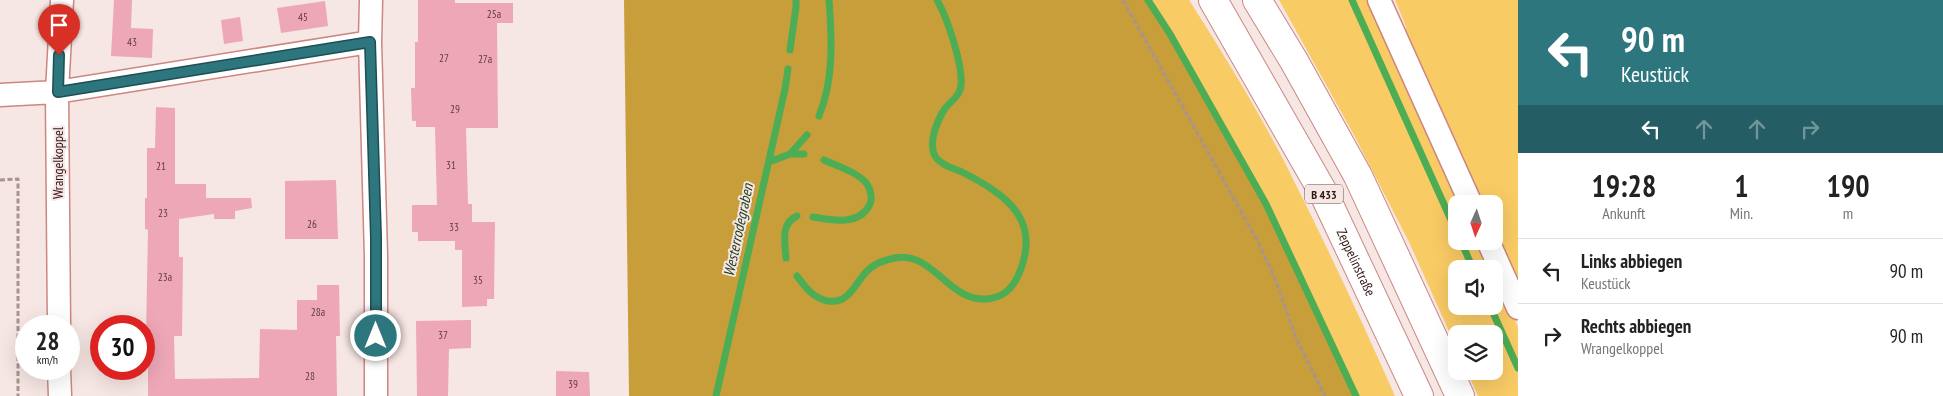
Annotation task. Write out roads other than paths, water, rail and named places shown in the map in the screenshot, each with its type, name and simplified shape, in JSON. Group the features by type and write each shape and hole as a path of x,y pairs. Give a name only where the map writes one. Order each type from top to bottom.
{"highway":[{"name":"Zeppelinstraße","path":"1213,0 1323,192 1419,396"},
{"name":"B 433","path":"1257,0 1294,61 1358,176 1460,396"}],"street":[{"name":"Wrangelkoppel","path":"59,315 58,92 62,0"},
{"path":"371,0 370,42 376,256 376,396"},
{"path":"1380,0 1467,195"},
{"path":"0,95 58,92 370,42"},
{"path":"1492,250 1518,308"},
{"path":"60,380 60,396"}],"waterway":[{"name":"Westerrodegraben","path":"790,50 796,0"},
{"path":"819,116 830,73 831,29 829,0"},
{"path":"797,276 814,295 828,301 835,301 847,296 874,265 902,257 916,260 927,266 960,292 972,298 987,299 1002,295 1018,276 1025,256 1026,239 1023,225 1016,212 1006,200 993,190 942,163 934,154 932,143 936,125 946,108 959,93 961,82 958,58 946,19 937,0"},
{"path":"1148,0 1170,34 1266,204 1356,396"},
{"path":"1352,0 1448,213"},
{"name":"Westerrodegraben","path":"716,396 788,69"},
{"path":"769,162 790,154 807,135"},
{"path":"790,154 804,154"},
{"path":"813,217 836,220 851,219 858,217 864,212 871,201 870,189 863,180 853,173 824,160"},
{"path":"786,258 786,229 792,219 797,216"},
{"path":"1465,250 1469,260"},
{"path":"1494,315 1518,368"}]}
